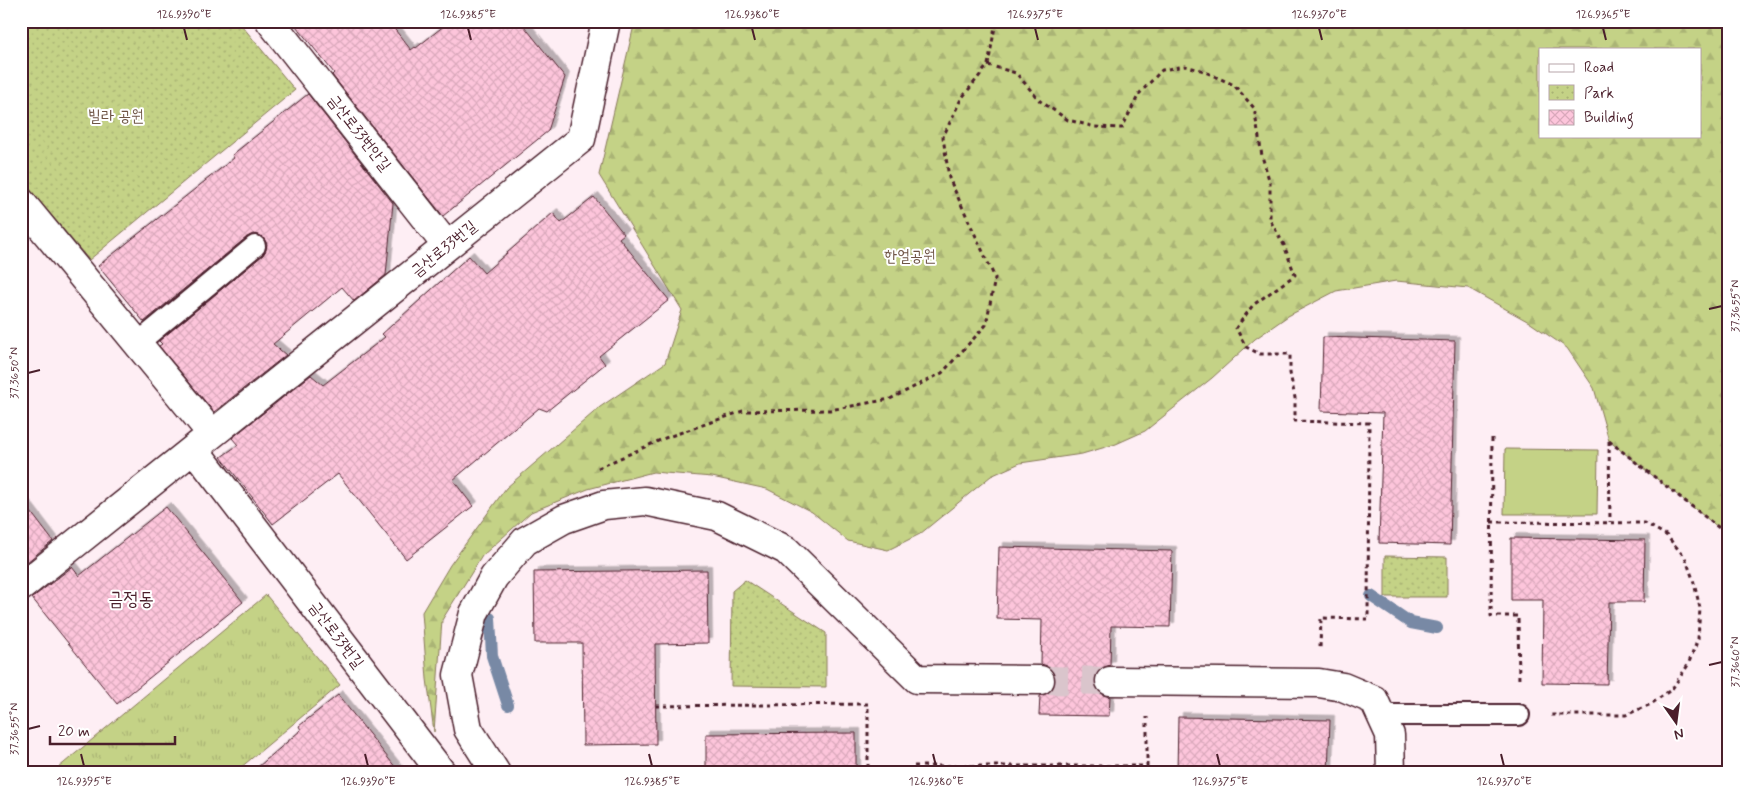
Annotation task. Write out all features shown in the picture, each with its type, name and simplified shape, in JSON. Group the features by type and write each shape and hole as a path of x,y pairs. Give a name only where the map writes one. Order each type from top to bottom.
{"street":[{"name":"금산로33번안길","path":"270,21 447,246"},
{"name":"금산로33번길","path":"21,587 581,139 606,21"},
{"name":"금산로33번길","path":"21,202 138,342 203,442 442,773"},
{"path":"496,773 468,729 458,675 474,613 494,577 524,541 564,519 604,505 645,501 717,516 786,550 917,679 1040,680"},
{"path":"1110,682 1319,684 1343,687 1374,700 1390,735 1391,773"}],"lane":[{"path":"138,342 255,246"},
{"path":"1382,715 1519,715"}],"path":[{"path":"942,373 986,325 995,278 949,178 943,137 961,99 988,65 996,21"},
{"path":"988,65 1016,73 1040,101 1068,120 1095,127 1122,128 1139,94 1162,70 1185,66 1201,70 1234,85 1254,108 1262,156 1270,183 1270,220 1284,244 1295,275 1253,305 1236,328 1246,347 1260,354 1290,354 1290,373 1295,398 1295,420 1369,423 1368,618 1321,618 1319,684"},
{"path":"1491,522 1645,523 1666,535 1685,557 1700,608 1698,639 1688,665 1672,688 1651,704 1626,715 1519,715 1518,616 1491,616 1491,522 1492,438"},
{"path":"1610,522 1609,441 1728,535"},
{"path":"1147,773 1148,681"},
{"path":"656,706 868,704 868,773"},
{"path":"914,766 1147,766"}],"green space":[{"name":"빌라 공원","path":"21,21 238,21 295,90 89,260 21,179"},
{"name":"한얼공원","path":"635,21 1728,21 1728,535 1609,441 1594,388 1567,348 1529,322 1468,288 1396,281 1336,291 1288,316 1255,339 1212,378 1145,431 1116,444 1082,454 1020,463 991,476 920,534 888,550 848,541 812,512 767,489 712,477 653,472 588,489 531,512 482,556 442,620 434,732 427,679 422,612 450,565 506,488 600,407 665,363 682,310 599,175"},
{"path":"1505,449 1598,450 1597,514 1504,514"},
{"path":"1385,556 1447,557 1447,597 1385,597"},
{"path":"745,580 826,633 826,687 731,686 732,591"},
{"path":"266,595 340,685 234,773 52,773"}],"building":[{"path":"292,21 388,21 411,50 450,21 520,21 565,77 548,131 443,216"},
{"path":"308,94 393,203 386,275 354,301 342,287 273,344 286,355 214,412 159,346 162,344 159,341 263,255 267,244 264,239 259,235 253,234 247,237 144,322 98,266 234,158 232,155"},
{"path":"594,197 624,234 619,238 669,300 599,356 605,364 547,411 539,408 453,480 473,506 406,559 338,474 273,524 221,457 238,445 232,438 311,375 323,385 385,337 382,334 469,256 484,273 553,213 561,223"},
{"path":"1323,337 1455,341 1450,545 1379,543 1383,413 1321,411"},
{"path":"21,499 53,541 21,567"},
{"path":"166,507 243,602 117,704 32,598 72,567 79,576"},
{"path":"1511,538 1645,540 1644,602 1609,602 1607,684 1542,683 1543,600 1511,600"},
{"path":"999,547 1172,551 1170,627 1111,626 1110,665 1102,668 1096,674 1094,680 1097,689 1103,695 1110,697 1109,716 1039,715 1040,696 1048,693 1054,687 1056,681 1053,672 1047,666 1041,664 1042,620 997,619"},
{"path":"707,570 708,643 655,644 656,744 583,745 582,643 535,643 534,572"},
{"path":"338,695 400,773 251,773 301,730 299,726"},
{"path":"1178,717 1330,720 1328,773 1177,773"},
{"path":"856,733 856,773 706,773 706,734"}],"waterway":[{"path":"1371,596 1411,623 1437,628"},
{"path":"490,618 492,656 508,705"}],"tunnel":[{"path":"1040,680 1110,681"}],"district":[{"name":"금정동","path":"131,599"}]}
